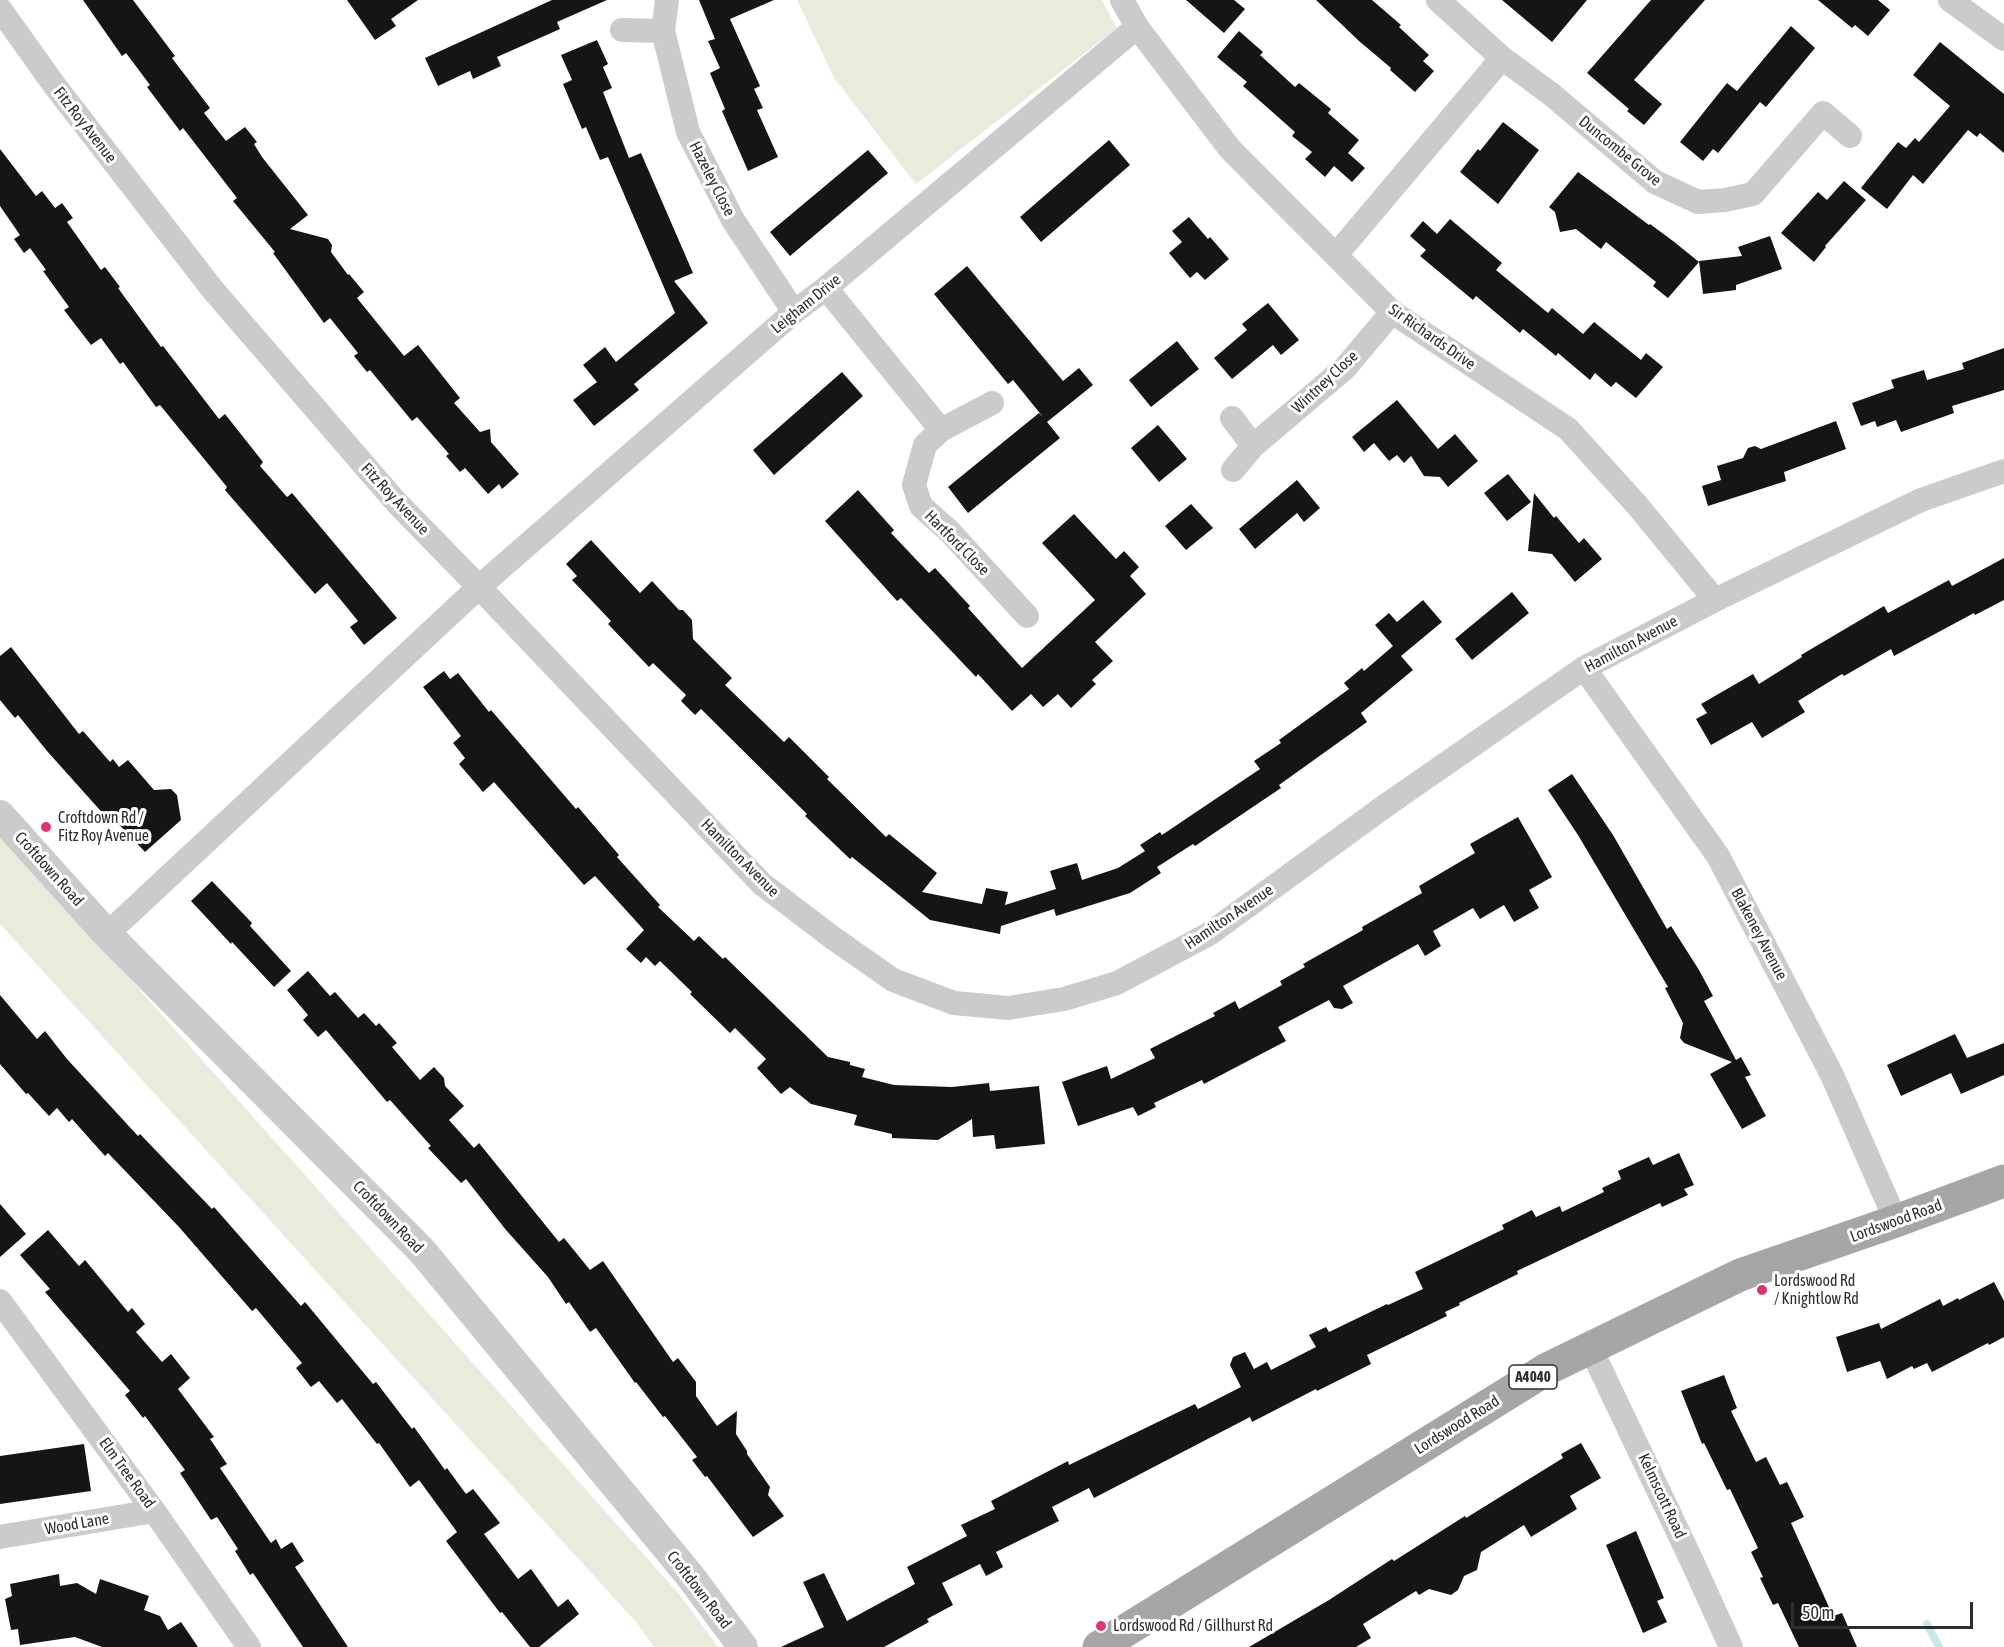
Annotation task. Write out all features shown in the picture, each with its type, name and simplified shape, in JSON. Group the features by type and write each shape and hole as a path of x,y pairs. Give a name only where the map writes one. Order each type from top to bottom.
{"main road":[{"name":"Lordswood Road","path":"1099,1647 1547,1369 1740,1275 2004,1181"}],"street":[{"name":"Hazeley Close","path":"667,0 663,31 688,132 733,220 794,312"},
{"name":"Sir Richards Drive","path":"1122,0 1137,27 1230,149 1392,312 1568,429 1637,505 1715,600"},
{"name":"Duncombe Grove","path":"1438,0 1502,58 1551,94 1655,182 1698,202 1725,200 1754,194 1823,113 1850,136"},
{"path":"1950,0 2004,39"},
{"name":"Fitz Roy Avenue","path":"0,9 55,86 213,290 396,502 479,587"},
{"name":"Leigham Drive","path":"479,587 794,312 826,288 1137,27"},
{"path":"622,30 663,31"},
{"path":"1336,255 1502,58"},
{"path":"826,288 941,430"},
{"name":"Wintney Close","path":"1233,470 1253,447 1345,368 1392,312"},
{"name":"Hartford Close","path":"992,403 941,430 925,445 914,485 921,506 950,532 1027,616"},
{"path":"1232,418 1253,447"},
{"name":"Hamilton Avenue","path":"479,587 762,884 832,938 893,980 954,1003 1008,1008 1064,999 1117,983 1209,934 1385,806 1584,668 1715,600 1921,500 2004,471"},
{"path":"108,934 479,587"},
{"name":"Blakeney Avenue","path":"1584,668 1718,856 1832,1075 1896,1221"},
{"name":"Croftdown Road","path":"0,815 108,934 422,1251 690,1576 743,1647"},
{"name":"Elm Tree Road","path":"1,1302 154,1511 249,1647"},
{"name":"Kelmscott Road","path":"1590,1347 1731,1647"},
{"name":"Wood Lane","path":"0,1538 154,1511"}],"shaded area":[{"path":"797,0 1102,0 1117,28 916,184 834,78"},
{"path":"0,837 121,969 679,1594 718,1647 654,1647 636,1622 0,924"}],"building":[{"path":"83,0 133,0 175,56 172,58 210,108 204,113 226,141 245,127 257,142 254,144 262,157 308,215 290,229 328,239 332,245 331,252 364,292 357,298 404,356 418,345 460,398 454,403 480,432 490,429 491,442 519,474 502,489 499,484 488,494 465,468 460,472 446,456 449,454 417,417 412,421 370,370 367,372 354,356 358,353 330,318 324,323 273,253 275,252 233,201 237,198 183,128 180,131 147,87 150,85 126,53 122,56"},
{"path":"347,0 418,0 391,19 396,26 375,40"},
{"path":"552,0 607,0 557,22 560,29 497,57 501,66 473,79 470,71 438,86 425,58"},
{"path":"699,0 774,0 730,19 760,86 754,89 763,108 757,110 778,157 748,171 722,111 725,109 710,73 720,68 708,41 715,39"},
{"path":"1186,0 1234,0 1245,9 1224,33"},
{"path":"1316,0 1372,0 1401,25 1399,27 1429,55 1423,61 1434,71 1415,92"},
{"path":"1502,0 1587,0 1552,42"},
{"path":"1651,0 1705,0 1634,80 1662,104 1644,125 1587,73"},
{"path":"1818,0 1878,0 1890,10 1868,36 1855,25 1852,28"},
{"path":"1791,26 1815,48 1766,107 1760,102 1718,153 1713,149 1703,161 1680,142 1727,83 1737,91"},
{"path":"1239,31 1263,52 1260,55 1295,87 1299,83 1331,109 1328,113 1359,140 1348,153 1365,168 1352,182 1334,166 1325,177 1305,159 1312,152 1292,136 1295,132 1243,86 1247,82 1217,57"},
{"path":"597,40 608,64 603,67 612,88 603,92 629,158 641,153 693,273 674,281 708,323 634,384 639,390 594,426 573,400 597,382 583,365 605,347 616,362 675,313 608,157 600,160 586,127 582,129 563,84 572,80 561,55"},
{"path":"1940,42 2004,94 2004,153 1980,133 1977,137 1968,130 1923,184 1913,175 1887,209 1861,188 1898,142 1906,148 1915,138 1919,142 1950,106 1913,75"},
{"path":"1503,122 1539,150 1498,204 1460,172"},
{"path":"1109,140 1130,165 1041,242 1020,217"},
{"path":"0,149 36,196 42,191 55,208 62,203 73,218 67,222 101,270 105,267 161,347 163,346 219,419 225,414 263,462 260,466 287,497 292,493 397,618 364,645 350,627 358,621 327,583 315,594 225,490 227,487 160,405 156,407 123,362 120,364 101,338 91,345 64,310 69,307 43,271 46,270 30,248 24,253 14,239 20,235 0,206"},
{"path":"868,150 888,173 790,256 770,232"},
{"path":"1578,172 1699,262 1668,298 1653,286 1656,282 1606,242 1601,249 1576,229 1560,232 1555,212 1549,207"},
{"path":"1844,181 1866,200 1825,246 1814,262 1781,233 1818,192 1827,200"},
{"path":"1189,217 1229,259 1205,280 1197,272 1190,278 1169,253 1182,242 1172,231"},
{"path":"1450,219 1502,263 1496,270 1548,313 1552,308 1583,334 1594,322 1641,360 1646,353 1663,367 1636,398 1616,382 1611,387 1595,373 1590,380 1558,353 1556,356 1523,329 1520,333 1476,296 1473,300 1420,256 1426,250 1410,236 1423,221 1437,234"},
{"path":"1770,236 1782,269 1736,285 1736,290 1703,294 1699,261 1742,256 1738,247"},
{"path":"967,266 1063,381 1079,368 1093,385 1047,422 1060,438 968,513 948,487 1039,413 1043,417 1013,380 1008,384 934,294"},
{"path":"1268,303 1299,340 1281,355 1273,345 1232,379 1214,358 1247,330 1242,324"},
{"path":"1177,341 1199,369 1151,407 1129,380"},
{"path":"2004,348 2004,390 1952,406 1954,413 1901,432 1896,420 1877,427 1875,421 1861,426 1852,403 1894,388 1891,380 1924,370 1927,380 1964,369 1962,363"},
{"path":"842,372 863,396 774,475 753,450"},
{"path":"1397,400 1438,449 1455,434 1478,461 1448,487 1440,477 1424,476 1411,456 1404,463 1397,455 1389,461 1374,443 1364,452 1352,437"},
{"path":"1836,421 1846,449 1784,472 1786,481 1708,506 1702,486 1721,480 1717,466 1743,458 1748,448 1755,446 1761,449"},
{"path":"1158,425 1187,459 1159,482 1131,448"},
{"path":"1508,474 1531,502 1507,521 1484,493"},
{"path":"1297,480 1320,508 1304,522 1297,513 1255,549 1239,529"},
{"path":"858,490 894,530 891,533 929,573 935,568 1022,668 1095,600 1042,543 1074,514 1116,559 1124,551 1139,567 1130,576 1146,594 1095,642 1113,661 1092,680 1096,684 1071,708 1058,694 1043,707 1031,694 1012,711 978,674 976,677 901,598 897,601 825,521"},
{"path":"1534,493 1554,518 1556,516 1579,543 1584,538 1602,559 1575,582 1552,554 1528,551"},
{"path":"1191,504 1213,528 1186,550 1165,526"},
{"path":"591,540 640,593 652,581 679,610 683,610 692,620 693,639 732,678 725,685 784,742 789,737 829,777 827,779 886,837 889,834 937,873 922,892 982,904 986,888 1008,892 1005,905 1056,889 1050,871 1077,863 1082,880 1118,868 1145,851 1140,845 1160,832 1162,835 1260,769 1254,761 1281,743 1279,740 1349,689 1344,683 1362,668 1364,671 1393,646 1375,625 1389,613 1397,622 1423,600 1442,622 1401,656 1413,670 1361,713 1367,722 1279,785 1281,788 1195,846 1193,844 1157,867 1161,873 1130,893 1056,916 1054,909 1001,926 1000,934 930,920 852,857 850,859 701,709 695,715 681,701 686,695 653,663 649,667 608,624 611,621 572,580 577,576 566,564"},
{"path":"2004,558 2004,600 1975,615 1974,613 1894,656 1891,649 1844,676 1842,674 1798,701 1805,712 1762,738 1752,722 1711,745 1696,719 1707,713 1701,704 1753,674 1759,684 1802,657 1801,655 1884,606 1888,613 1949,580 1952,586"},
{"path":"1512,592 1529,613 1472,660 1455,639"},
{"path":"11,647 79,734 83,731 110,762 113,759 119,767 128,760 154,790 171,789 177,795 181,820 145,852 110,815 107,818 18,715 15,718 0,700 0,656"},
{"path":"444,671 450,679 458,673 489,712 491,710 576,809 578,807 619,855 617,857 660,905 658,907 694,941 699,936 723,959 725,957 828,1057 850,1062 850,1065 865,1069 862,1077 894,1085 952,1087 989,1083 990,1091 1039,1086 1045,1144 996,1149 994,1135 973,1137 972,1119 938,1140 892,1138 892,1134 854,1125 857,1115 811,1104 790,1087 781,1094 757,1068 766,1059 735,1028 730,1033 660,961 655,966 646,957 641,963 626,949 644,930 595,876 584,885 494,782 483,792 459,764 465,758 453,743 461,736 423,687"},
{"path":"1572,774 1613,835 1667,929 1671,926 1699,970 1713,996 1704,1001 1736,1060 1741,1057 1751,1075 1745,1077 1766,1116 1742,1129 1710,1074 1732,1062 1684,1043 1680,1038 1683,1023 1665,988 1668,987 1578,835 1548,790"},
{"path":"1518,817 1552,877 1529,890 1539,908 1514,922 1504,905 1480,919 1473,908 1433,931 1441,946 1425,956 1418,944 1343,986 1353,1003 1342,1009 1334,1008 1329,1000 1278,1027 1286,1041 1204,1084 1202,1080 1154,1103 1156,1107 1138,1116 1133,1107 1078,1126 1062,1082 1107,1066 1111,1079 1155,1058 1150,1049 1215,1016 1213,1013 1235,1001 1239,1009 1282,985 1280,981 1305,967 1303,964 1422,893 1419,886 1475,853 1470,844"},
{"path":"212,881 252,923 250,926 291,971 274,987 191,901"},
{"path":"308,971 330,996 335,992 358,1018 364,1013 376,1026 379,1023 397,1043 392,1047 420,1080 434,1067 444,1078 445,1086 464,1106 449,1120 474,1148 479,1143 559,1242 564,1238 590,1270 603,1261 673,1362 678,1358 696,1382 696,1396 717,1426 737,1411 736,1434 770,1487 768,1495 784,1516 753,1537 707,1476 705,1477 692,1460 697,1457 665,1416 663,1417 635,1383 596,1328 590,1332 569,1302 566,1304 548,1277 506,1230 466,1179 461,1183 428,1148 431,1146 390,1100 387,1102 326,1030 318,1037 303,1020 308,1015 287,990"},
{"path":"0,995 37,1039 45,1031 67,1059 138,1136 140,1134 212,1209 214,1207 301,1306 305,1302 373,1384 376,1382 412,1429 414,1427 445,1470 447,1468 466,1494 473,1489 500,1523 484,1534 518,1579 531,1569 558,1607 568,1599 579,1614 539,1647 530,1647 502,1612 500,1613 446,1541 457,1532 419,1480 410,1487 379,1443 377,1444 342,1399 337,1403 319,1381 311,1387 296,1368 302,1363 256,1308 252,1311 179,1227 108,1153 105,1156 72,1119 69,1122 57,1108 49,1116 0,1064"},
{"path":"1955,1034 1967,1058 2004,1043 2004,1075 1961,1094 1951,1073 1901,1096 1887,1065"},
{"path":"1679,1153 1694,1185 1684,1189 1688,1195 1662,1207 1660,1203 1517,1271 1518,1274 1445,1312 1447,1316 1367,1355 1371,1364 1317,1391 1316,1389 1252,1422 1250,1417 1094,1498 1089,1488 1052,1507 1059,1521 996,1552 1003,1567 986,1576 980,1564 942,1583 953,1605 927,1619 929,1622 884,1647 781,1647 824,1627 803,1582 824,1573 847,1621 915,1584 907,1567 967,1536 961,1525 995,1509 991,1501 1068,1461 1069,1465 1195,1404 1198,1409 1241,1387 1230,1365 1233,1357 1245,1352 1254,1369 1267,1362 1271,1370 1316,1347 1309,1335 1326,1327 1329,1332 1423,1289 1415,1272 1504,1229 1502,1225 1532,1210 1536,1217 1560,1206 1562,1212 1604,1192 1602,1188 1621,1179 1618,1171 1649,1157 1653,1165"},
{"path":"0,1204 26,1234 0,1257"},
{"path":"48,1230 79,1266 85,1260 128,1312 132,1308 145,1324 136,1332 162,1362 171,1354 190,1378 178,1389 214,1437 210,1439 227,1464 220,1468 271,1543 276,1539 281,1549 292,1542 304,1561 295,1567 348,1647 303,1647 253,1573 250,1575 235,1551 238,1549 217,1517 211,1520 180,1473 185,1470 145,1416 143,1418 125,1395 130,1391 45,1292 50,1289 20,1255"},
{"path":"1994,1282 2004,1301 2004,1337 1932,1372 1927,1363 1914,1369 1912,1366 1887,1379 1880,1361 1847,1372 1836,1337 1879,1323 1881,1329 1940,1299 1943,1306"},
{"path":"1724,1375 1737,1408 1731,1411 1756,1462 1766,1457 1780,1485 1787,1482 1804,1517 1791,1523 1833,1616 1842,1613 1857,1647 1799,1647 1778,1603 1773,1605 1751,1552 1758,1548 1730,1489 1727,1490 1704,1443 1702,1444 1681,1391"},
{"path":"1581,1443 1601,1478 1570,1496 1577,1509 1531,1537 1524,1525 1481,1552 1477,1570 1464,1576 1458,1590 1451,1595 1429,1589 1419,1595 1416,1591 1363,1624 1371,1638 1356,1647 1249,1647 1329,1600 1392,1559 1394,1561 1465,1516 1466,1518 1563,1458 1561,1454"},
{"path":"84,1444 91,1491 0,1504 0,1456"},
{"path":"1636,1531 1664,1598 1657,1601 1667,1622 1643,1633 1606,1545"},
{"path":"59,1574 60,1586 77,1583 96,1594 100,1579 149,1596 144,1610 160,1616 168,1630 181,1622 198,1647 102,1647 75,1637 20,1645 18,1629 11,1630 5,1599 12,1596 10,1584"}],"waterway":[{"path":"1927,1624 1939,1647"}],"place":[{"name":"Croftdown Rd / Fitz Roy Avenue","path":"46,827"},
{"name":"Lordswood Rd / Knightlow Rd","path":"1762,1290"},
{"name":"Lordswood Rd / Gillhurst Rd","path":"1101,1626"}]}
